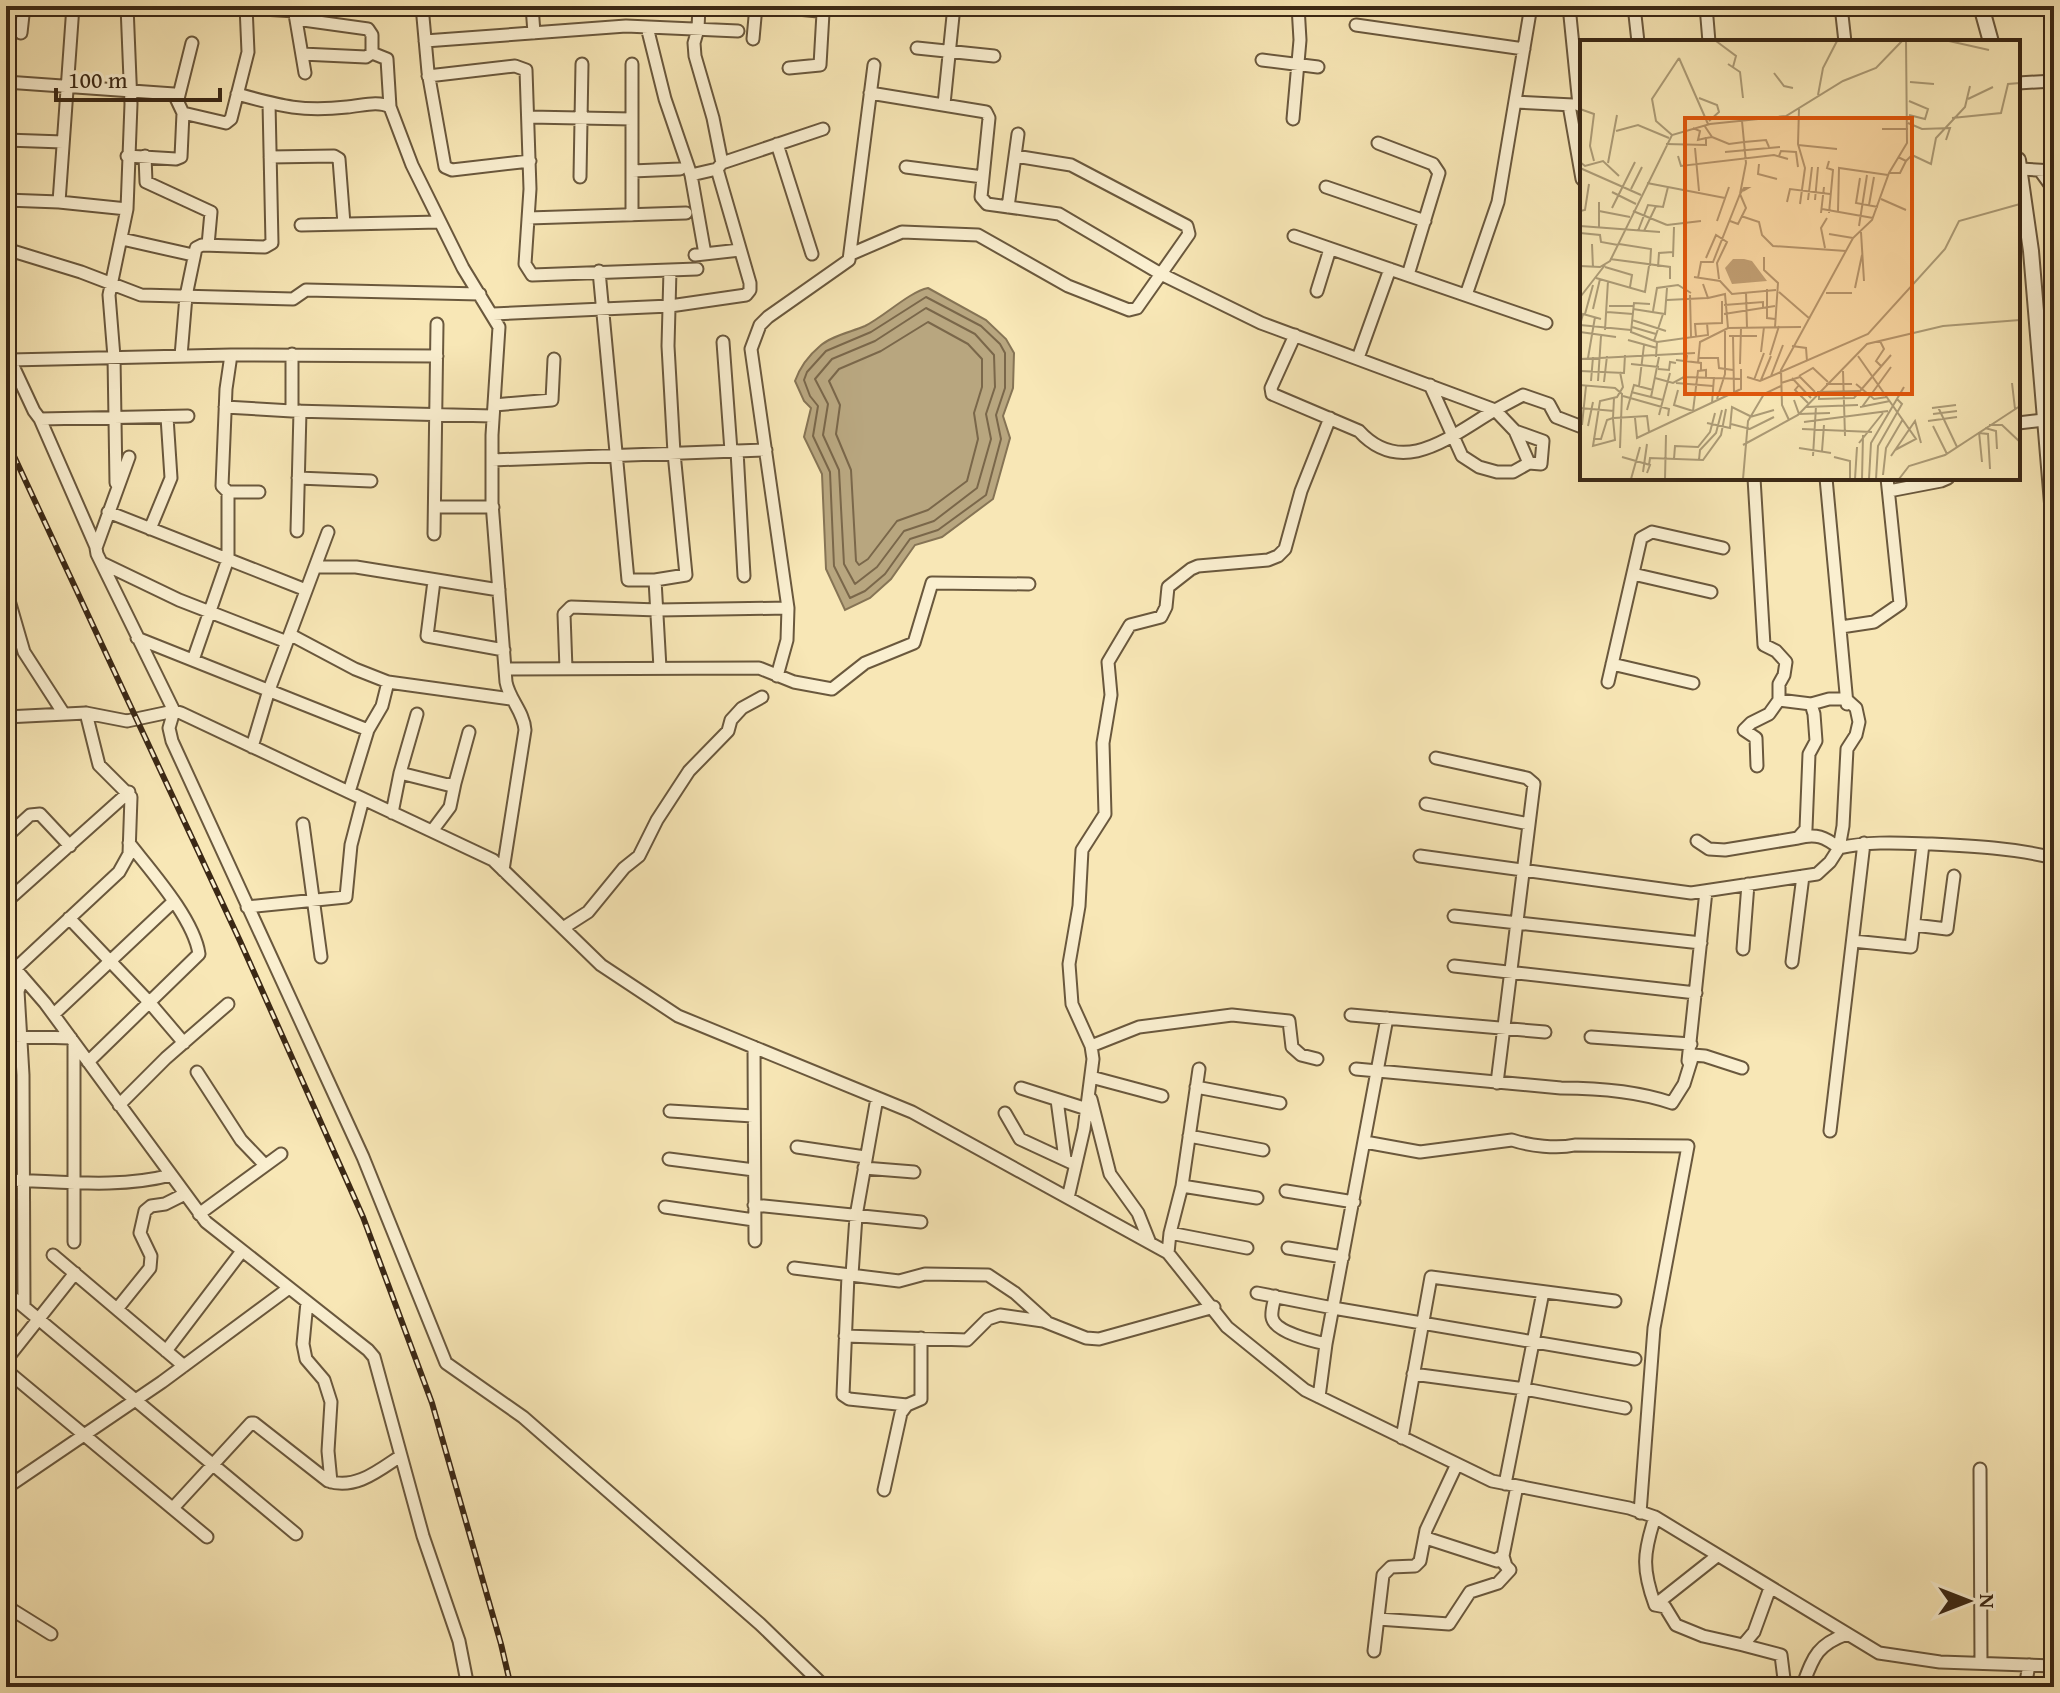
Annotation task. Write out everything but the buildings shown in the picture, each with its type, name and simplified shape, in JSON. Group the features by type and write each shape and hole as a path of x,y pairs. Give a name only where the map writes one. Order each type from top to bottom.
{"street":[{"path":"21,33 24,6"},
{"path":"59,202 73,6"},
{"path":"116,492 114,357 109,295 127,209 127,6"},
{"path":"212,6 295,12 368,29 372,35 372,53"},
{"path":"422,6 428,76 445,167 452,170 530,161"},
{"path":"532,6 534,33"},
{"path":"493,314 670,306 746,295 750,290 719,166 713,118 695,56 699,6"},
{"path":"753,39 756,6"},
{"path":"767,6 823,13 820,65 789,68"},
{"path":"944,104 954,6"},
{"path":"1293,119 1299,65 1298,6"},
{"path":"1466,295 1496,211 1531,6"},
{"path":"1569,6 1580,149"},
{"path":"1634,6 1638,40"},
{"path":"1706,6 1709,40"},
{"path":"1841,6 1845,40"},
{"path":"1981,6 1990,40"},
{"path":"183,113 226,123 231,119 248,52 246,7"},
{"path":"295,12 305,73"},
{"path":"1356,25 1524,49"},
{"path":"425,41 647,27 738,31"},
{"path":"647,27 685,172 700,254 740,250"},
{"path":"127,156 179,159 182,154 183,113 178,99 192,43"},
{"path":"917,48 994,56"},
{"path":"302,54 363,57 372,53 387,59 390,107 412,165 463,268 499,327 492,460 493,507 506,682 511,699 525,723 503,870"},
{"path":"1262,60 1318,67"},
{"path":"580,177 582,64"},
{"path":"632,64 632,215"},
{"path":"777,676 787,640 788,608 751,349 755,336 768,317 845,264 851,254 874,65"},
{"path":"428,76 521,67 526,70 529,77 530,161 525,264 532,275 697,269"},
{"path":"2020,83 2054,81"},
{"path":"6,82 168,92 178,99"},
{"path":"870,93 982,110 988,115 982,200 987,204 1059,214 1161,274 1261,323 1495,410 1515,431 1529,463"},
{"path":"237,94 287,109 381,103 390,107"},
{"path":"1515,102 1577,105"},
{"path":"181,356 186,296 193,255 198,245 265,247 272,243 269,103"},
{"path":"529,117 632,119"},
{"path":"632,171 685,172 719,166 823,129"},
{"path":"1008,207 1018,134"},
{"path":"6,140 63,142"},
{"path":"1378,143 1437,167 1438,177 1408,275"},
{"path":"777,144 812,254"},
{"path":"145,156 146,182 211,212 208,245"},
{"path":"270,157 334,156 339,159 344,224"},
{"path":"851,254 902,232 978,235 1068,286 1129,310 1137,308 1189,234 1187,226 1077,167 1015,156"},
{"path":"2020,165 2048,172 2054,190"},
{"path":"906,167 983,177"},
{"path":"2020,182 2044,420 2050,446 2054,527"},
{"path":"1326,187 1425,221"},
{"path":"6,200 127,209"},
{"path":"528,218 686,213"},
{"path":"301,225 440,222"},
{"path":"1294,236 1546,323"},
{"path":"122,239 193,255"},
{"path":"6,249 141,295 293,299 306,290 480,294"},
{"path":"1317,291 1330,249"},
{"path":"1358,358 1390,269"},
{"path":"599,271 628,580 655,580 686,575 674,453 668,346 670,270"},
{"path":"434,534 437,324"},
{"path":"1295,335 1271,388 1272,394 1359,431 1367,439 1392,452 1426,451 1523,395 1549,404 1556,417 1580,426"},
{"path":"723,342 744,576"},
{"path":"292,354 298,478 297,531"},
{"path":"437,356 8,355 40,419 102,563 174,711 169,728 172,741 363,1157 446,1363 523,1417 760,1624 825,1687"},
{"path":"193,660 228,559 228,492 221,482 231,355"},
{"path":"225,407 437,415 494,410 552,400 554,359"},
{"path":"1430,385 1462,456 1479,467 1513,472 1529,463 1541,464 1543,441 1515,431"},
{"path":"40,419 188,416"},
{"path":"150,529 171,478 167,417"},
{"path":"1068,1198 1070,1161 1087,1109 1093,1059 1091,1046 1072,1004 1069,964 1079,910 1082,850 1105,814 1103,743 1111,695 1109,657 1130,625 1161,617 1166,607 1168,587 1191,569 1268,560 1285,549 1305,478 1330,418"},
{"path":"2020,423 2044,420"},
{"path":"492,460 766,450"},
{"path":"96,548 129,457"},
{"path":"298,478 371,481"},
{"path":"1754,480 1764,645 1776,651 1786,662 1779,684 1779,700 1769,714 1744,730 1756,738 1757,766"},
{"path":"1826,480 1846,702"},
{"path":"1841,627 1874,622 1900,604 1888,484 1928,480"},
{"path":"228,492 259,492"},
{"path":"435,507 493,507"},
{"path":"108,512 306,590"},
{"path":"252,747 269,690 328,532"},
{"path":"1608,682 1641,538 1648,533 1723,548"},
{"path":"102,563 209,611 289,638 388,682 511,699"},
{"path":"315,567 356,567 499,590"},
{"path":"1633,574 1711,592"},
{"path":"655,580 660,668"},
{"path":"434,581 427,636 504,650"},
{"path":"505,669 764,668 794,682 832,689 865,663 914,643 932,583 1029,584"},
{"path":"6,590 24,652 64,714"},
{"path":"566,669 566,609 788,608"},
{"path":"137,638 368,730"},
{"path":"1612,664 1693,683"},
{"path":"349,792 368,730 382,706 388,682"},
{"path":"563,928 588,912 616,877 639,856 657,820 689,771 728,731 731,720 742,708 762,697"},
{"path":"1420,856 1684,892 1817,874 1839,848 1847,749 1856,735 1859,722 1856,708 1846,702 1829,699 1811,704 1779,700"},
{"path":"1798,838 1806,829 1809,754 1816,741 1811,704"},
{"path":"6,717 86,713 127,721 174,711 252,747 493,860 601,965 678,1016 912,1112 1168,1253 1227,1327 1305,1390 1492,1481 1629,1508 1655,1517 1879,1653 1940,1662 2054,1666"},
{"path":"24,1307 20,1035 12,995 18,986 19,974 69,918 119,872 129,854 132,802 129,792 99,765 86,713"},
{"path":"392,813 417,714"},
{"path":"432,831 450,807 469,732"},
{"path":"1436,758 1532,780 1534,789 1497,1083"},
{"path":"400,773 448,785 455,783"},
{"path":"6,902 129,792"},
{"path":"247,907 346,897 351,845 363,799"},
{"path":"1426,804 1529,824"},
{"path":"6,837 30,815 40,814 70,846"},
{"path":"303,824 321,957"},
{"path":"1697,841 1709,849 1725,850 1810,834 1825,838 1839,848 1900,841 2005,849 2054,858"},
{"path":"88,1062 199,954 198,944 174,901 129,843"},
{"path":"1830,1131 1864,843"},
{"path":"1853,941 1911,947 1923,844"},
{"path":"1792,962 1803,876"},
{"path":"1914,925 1947,929 1954,876"},
{"path":"1743,949 1748,884"},
{"path":"1684,1084 1691,1044 1706,891"},
{"path":"54,1014 174,901"},
{"path":"1454,916 1701,943"},
{"path":"69,918 184,1043"},
{"path":"6,958 54,1014 206,1222 374,1357 399,1457 459,1641 468,1687"},
{"path":"1454,966 1696,993"},
{"path":"119,1105 228,1004"},
{"path":"1091,1046 1146,1026 1243,1015 1289,1021 1292,1047 1301,1055 1317,1059"},
{"path":"1351,1015 1545,1032"},
{"path":"1319,1397 1326,1344 1387,1018"},
{"path":"6,1036 72,1040"},
{"path":"1591,1037 1691,1044"},
{"path":"72,1040 74,1242"},
{"path":"754,1047 755,1241"},
{"path":"1356,1069 1648,1095 1672,1103 1684,1084 1693,1055 1742,1068"},
{"path":"1168,1253 1182,1186 1199,1069"},
{"path":"197,1072 241,1140 264,1164"},
{"path":"1091,1077 1162,1096"},
{"path":"1196,1087 1280,1103"},
{"path":"1021,1088 1087,1109"},
{"path":"1089,1091 1110,1174 1138,1213 1150,1243"},
{"path":"877,1098 856,1216 843,1395 849,1399 907,1405 921,1399 921,1338"},
{"path":"1057,1100 1070,1161"},
{"path":"670,1111 753,1116"},
{"path":"1005,1113 1020,1139 1070,1161"},
{"path":"1189,1136 1263,1150"},
{"path":"1365,1142 1420,1152 1512,1140 1562,1148 1575,1145 1688,1146 1654,1328 1640,1513"},
{"path":"797,1147 914,1172"},
{"path":"199,1214 281,1154"},
{"path":"669,1159 754,1170"},
{"path":"6,1180 144,1181 171,1175"},
{"path":"1182,1186 1257,1198"},
{"path":"1286,1191 1354,1202"},
{"path":"117,1309 150,1268 151,1256 140,1233 145,1211 185,1194"},
{"path":"754,1205 921,1222"},
{"path":"665,1207 754,1220"},
{"path":"1170,1233 1247,1248"},
{"path":"1288,1248 1343,1257"},
{"path":"166,1351 242,1251"},
{"path":"53,1255 184,1366"},
{"path":"794,1268 899,1281 925,1274 988,1275 1015,1293 1046,1321"},
{"path":"6,1360 75,1273"},
{"path":"1402,1438 1431,1277 1615,1301"},
{"path":"6,1488 184,1366 289,1288"},
{"path":"6,1292 296,1534"},
{"path":"1506,1566 1503,1556 1511,1485 1543,1292"},
{"path":"1257,1293 1635,1359"},
{"path":"1275,1296 1272,1316 1275,1324 1297,1336 1326,1344"},
{"path":"307,1302 303,1330 306,1359 324,1380 331,1402 328,1451 331,1482"},
{"path":"845,1336 967,1340 988,1319 1000,1315 1046,1321 1086,1338 1099,1339 1214,1307"},
{"path":"6,1370 207,1537"},
{"path":"1413,1374 1525,1389 1625,1408"},
{"path":"884,1490 901,1413 907,1405"},
{"path":"173,1508 247,1424 254,1423 331,1482 348,1484 359,1481 399,1457"},
{"path":"1374,1651 1385,1572 1391,1567 1415,1566 1420,1561 1426,1530 1457,1464"},
{"path":"1980,1469 1981,1663"},
{"path":"1655,1517 1648,1539 1645,1576 1655,1605"},
{"path":"1378,1619 1449,1624 1470,1592 1498,1583 1510,1570 1499,1558 1497,1561 1426,1538"},
{"path":"1655,1605 1717,1556"},
{"path":"1743,1645 1754,1632 1770,1588"},
{"path":"1655,1605 1665,1607 1676,1625 1703,1636 1781,1655 1785,1687"},
{"path":"6,1606 51,1634"},
{"path":"1802,1687 1815,1653 1830,1640 1847,1634"},
{"path":"2025,1687 2029,1665"}],"water":[{"path":"928,288 986,320 1006,339 1014,353 1013,388 1003,416 1010,438 993,499 942,537 915,545 891,579 870,598 845,610 826,569 822,474 804,437 811,408 804,401 795,381 805,362 825,343 865,326 913,294"}],"railway":[{"path":"6,439 240,941 363,1217 432,1403 511,1687"}]}
